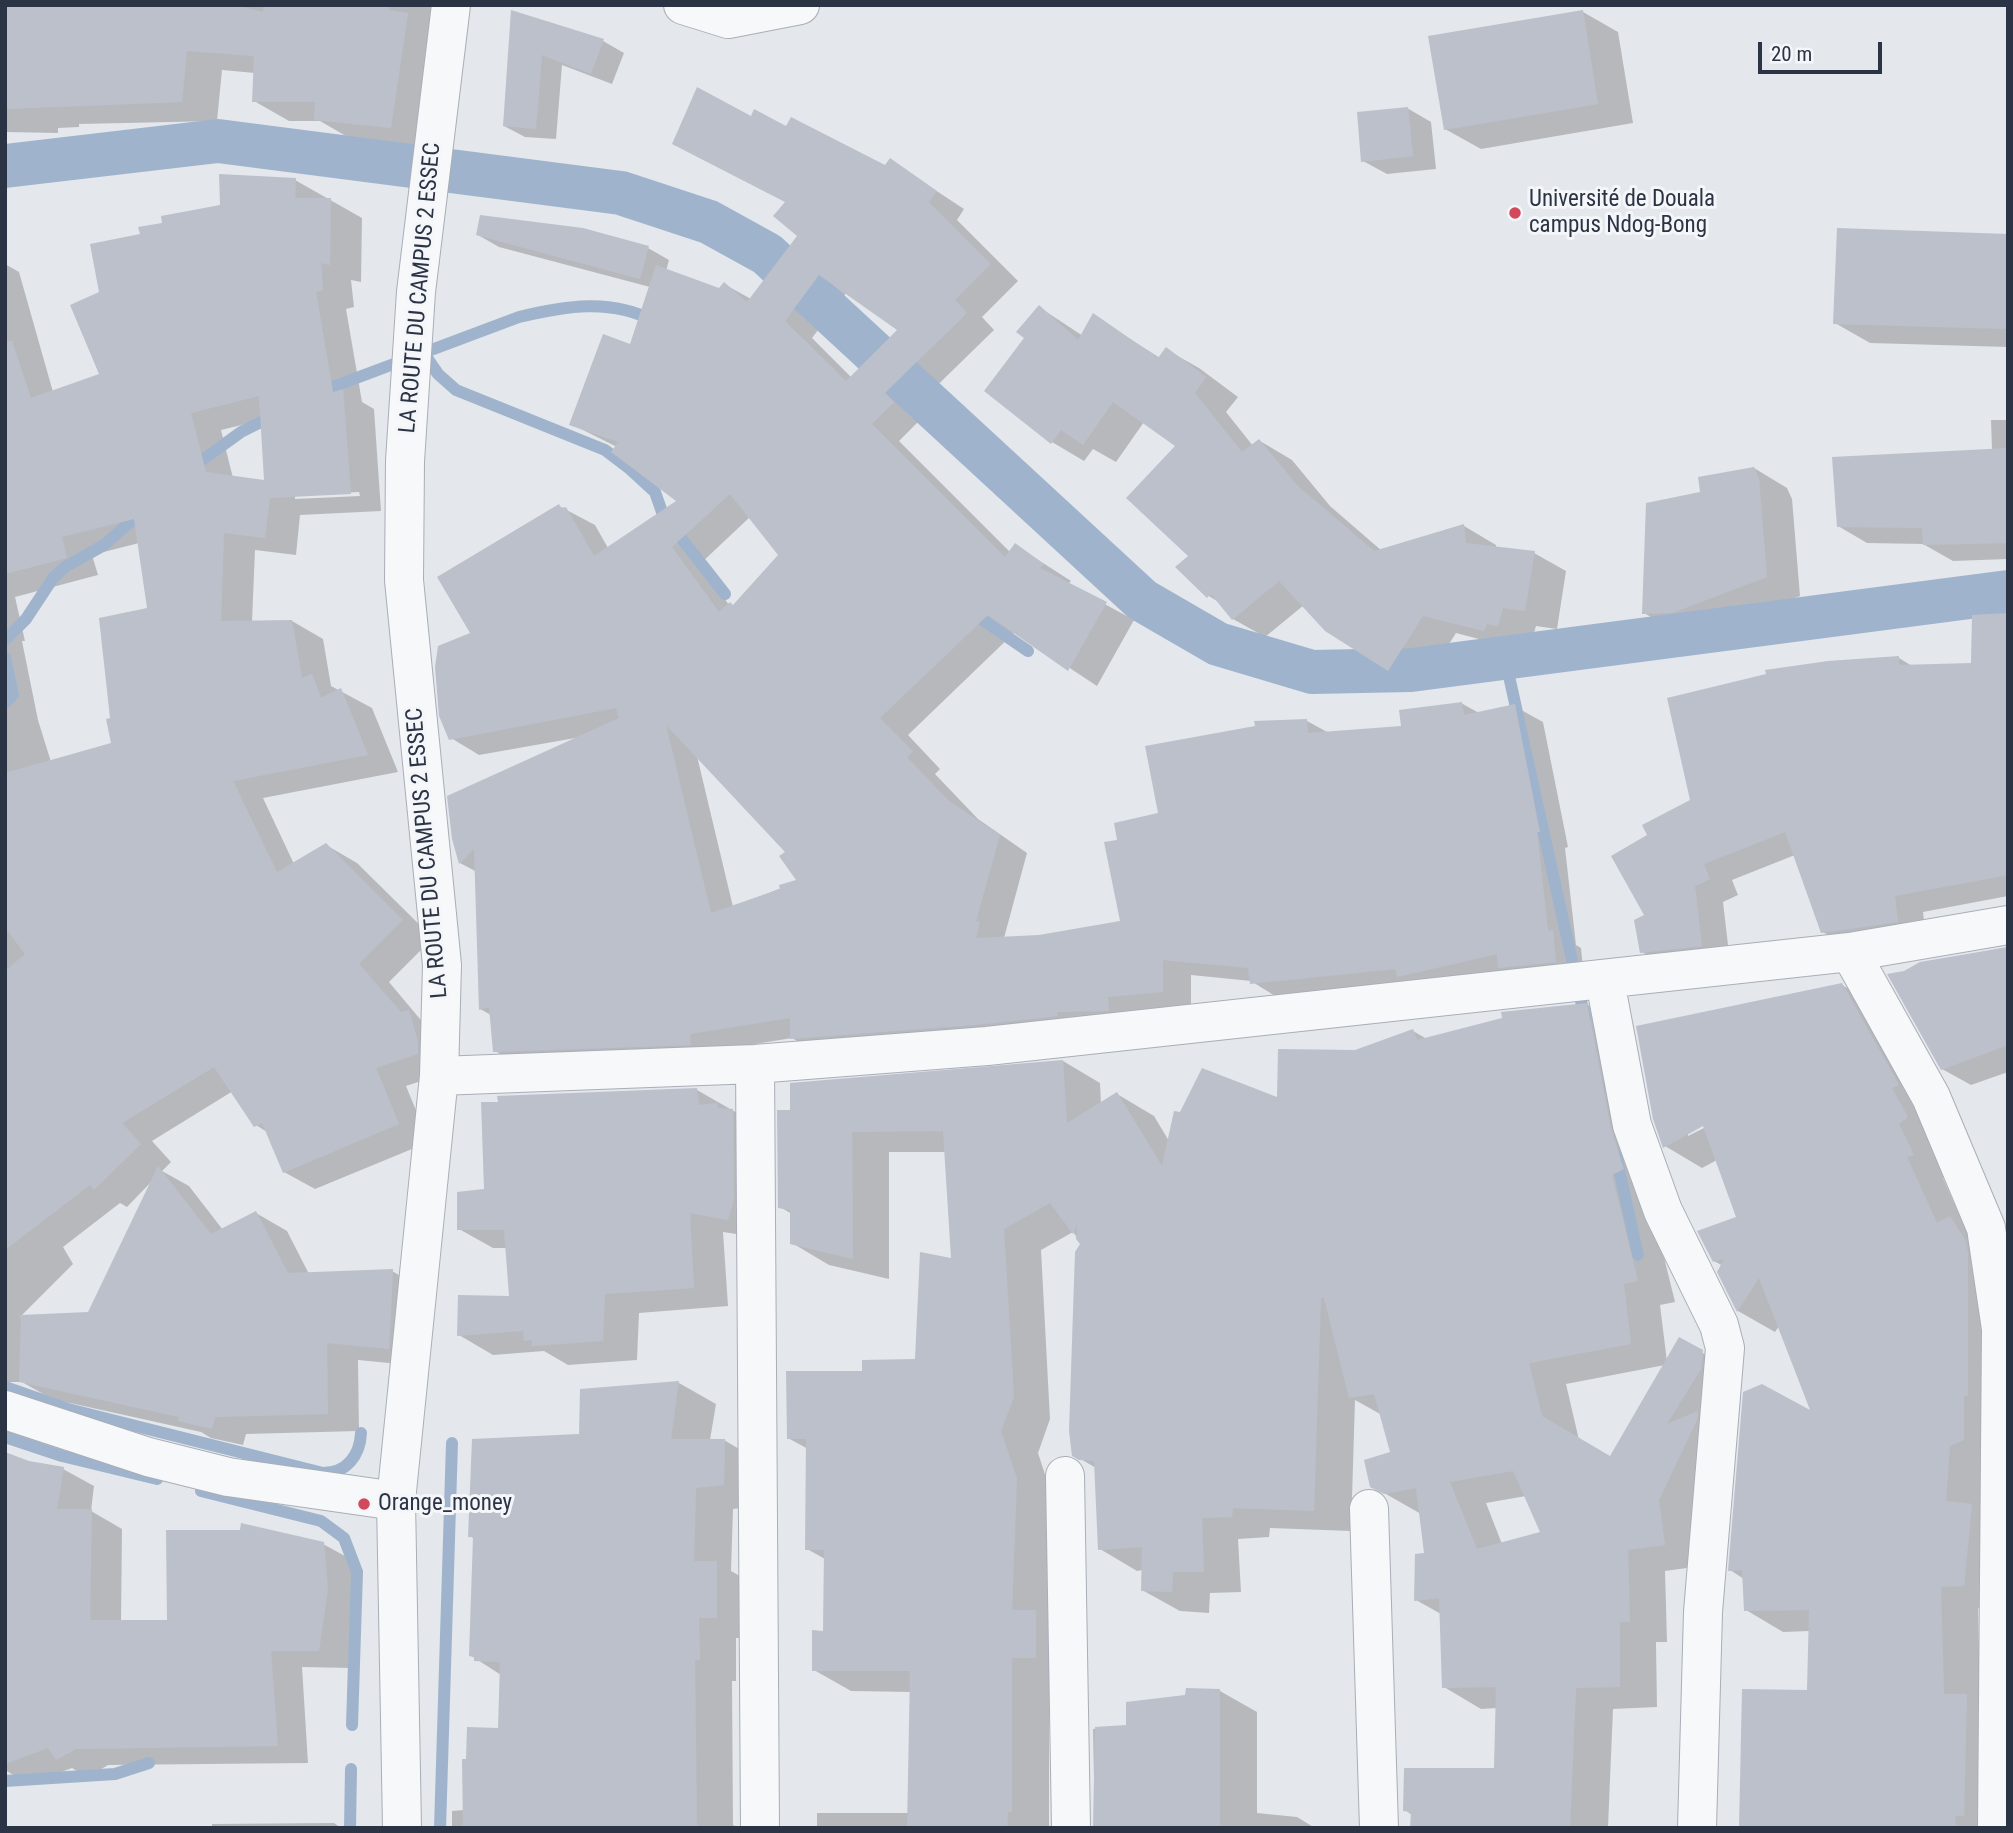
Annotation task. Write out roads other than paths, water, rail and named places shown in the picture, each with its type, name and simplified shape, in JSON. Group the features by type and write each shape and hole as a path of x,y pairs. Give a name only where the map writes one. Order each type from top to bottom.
{"street":[{"name":"LA ROUTE DU CAMPUS 2 ESSEC","path":"402,1828 396,1501 439,1076 442,964 404,580 405,501 415,292 451,5"},
{"path":"683,5 728,19 800,5"},
{"path":"439,1076 755,1064 987,1046 1605,981 1850,952 2008,925"},
{"path":"1850,952 1931,1097 1986,1228 2001,1329 1997,1828"},
{"path":"1605,981 1632,1125 1663,1210 1719,1325 1725,1348 1703,1612 1697,1828"},
{"path":"755,1064 760,1828"},
{"path":"5,1409 148,1457 228,1477 396,1501"},
{"path":"1065,1475 1071,1828"},
{"path":"1369,1508 1379,1828"}],"waterway":[{"path":"5,166 218,141 621,193 709,222 767,254 1142,600 1218,644 1312,672 1411,670 2008,592"},
{"path":"319,392 536,313 571,307 605,307 621,309 654,321"},
{"path":"423,352 438,374 456,390 605,450 630,469 655,492 663,515 725,594"},
{"path":"190,469 241,432 275,415"},
{"path":"5,640 26,619 53,578 65,567 104,545 145,509"},
{"path":"971,612 1028,651"},
{"path":"5,657 13,695 5,703"},
{"path":"1505,658 1585,1019"},
{"path":"1616,1156 1638,1255"},
{"path":"5,1387 68,1409 323,1473 339,1470 351,1461 358,1449 361,1433"},
{"path":"5,1437 62,1456 157,1479"},
{"path":"440,1828 452,1443"},
{"path":"201,1491 321,1521 344,1538 357,1572 352,1725"},
{"path":"5,1781 115,1774 149,1763"},
{"path":"350,1828 351,1769"}],"place":[{"name":"Université de Douala campus Ndog-Bong","path":"1515,213"},
{"name":"Orange_money","path":"364,1504"}]}
